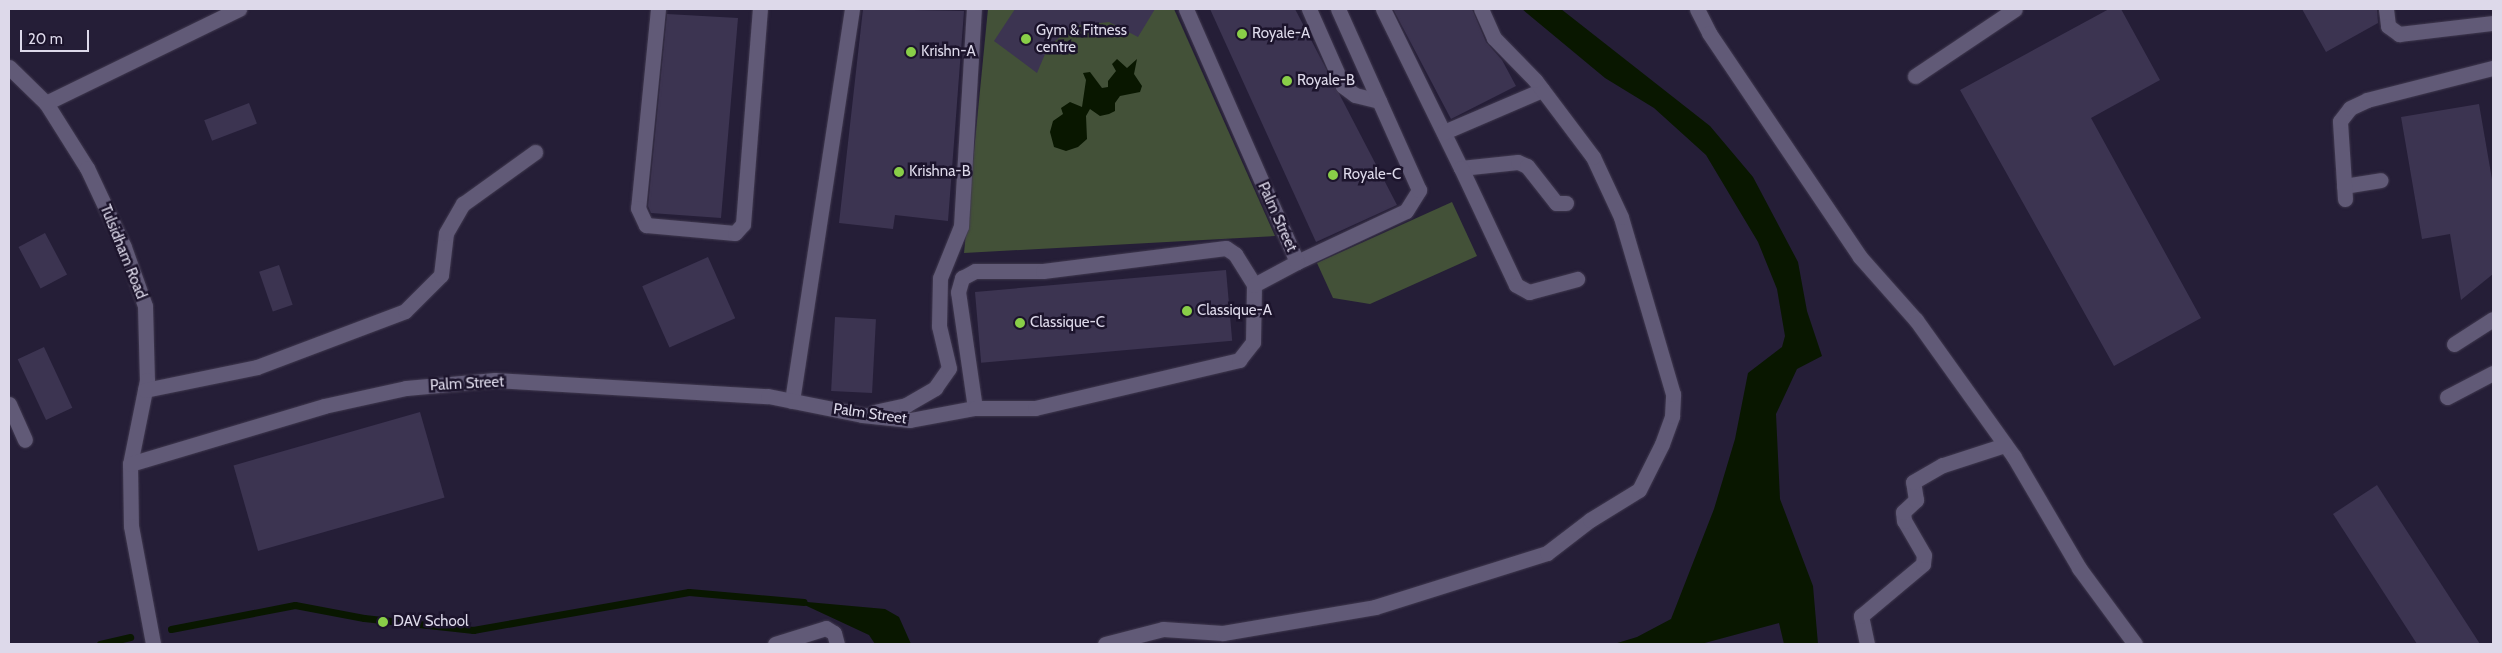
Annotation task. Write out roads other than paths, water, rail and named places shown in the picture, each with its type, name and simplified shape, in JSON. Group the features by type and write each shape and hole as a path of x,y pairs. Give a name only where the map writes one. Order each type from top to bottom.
{"street":[{"path":"46,103 239,9"},
{"path":"658,9 638,208 646,225 735,233 743,224 760,9"},
{"path":"792,401 852,9"},
{"path":"862,415 906,405 935,388 949,368 939,326 940,278 961,226 974,9"},
{"name":"Palm Street","path":"130,464 324,406 406,388 495,380 768,396 862,415 910,420 975,408 1035,408 1239,360 1253,342 1254,284 1297,262 1186,9"},
{"path":"1309,9 1343,86 1354,95 1380,101"},
{"path":"1297,262 1406,211 1419,190 1338,9"},
{"path":"1383,9 1444,132 1516,285 1529,292 1577,279"},
{"path":"1105,644 1163,629 1223,632 1375,607 1547,553 1590,520 1639,490 1662,444 1672,416 1673,394 1621,217 1593,157 1542,90 1494,38 1480,9"},
{"path":"1697,9 1709,33 1860,257 1916,320 2005,445 2079,568 2135,644"},
{"path":"1915,76 2015,9"},
{"path":"2386,9 2388,26 2399,34 2493,23"},
{"name":"Tulsidham Road","path":"9,68 46,103 87,168 124,247 145,306 145,390 130,464 131,526 152,644"},
{"path":"2380,180 2345,193 2340,121 2350,108 2376,97 2493,68"},
{"path":"1444,132 1542,90"},
{"path":"145,390 257,367 405,311 440,275 446,233 463,204 535,152"},
{"path":"1461,168 1518,162 1526,166 1556,203 1566,203"},
{"path":"975,408 958,292 962,278 975,272 1043,271 1226,248 1235,254 1254,284"},
{"path":"2454,344 2493,320"},
{"path":"2447,397 2493,373"},
{"path":"9,404 25,440"},
{"path":"1867,644 1861,616 1922,564 1924,555 1904,521 1903,512 1916,500 1913,482 1943,465 2005,445"},
{"path":"775,644 826,628 834,633 837,644"}],"waterway":[{"path":"171,629 295,605 364,618 473,630 689,592 804,602"},
{"path":"100,644 130,637"}],"place":[{"name":"Royale-A","path":"1242,34"},
{"name":"Gym & Fitness centre","path":"1026,39"},
{"name":"Krishn-A","path":"911,52"},
{"name":"Royale-B","path":"1287,81"},
{"name":"Krishna-B","path":"899,172"},
{"name":"Royale-C","path":"1333,175"},
{"name":"Classique-A","path":"1187,311"},
{"name":"Classique-C","path":"1020,323"},
{"name":"DAV School","path":"383,622"}]}
